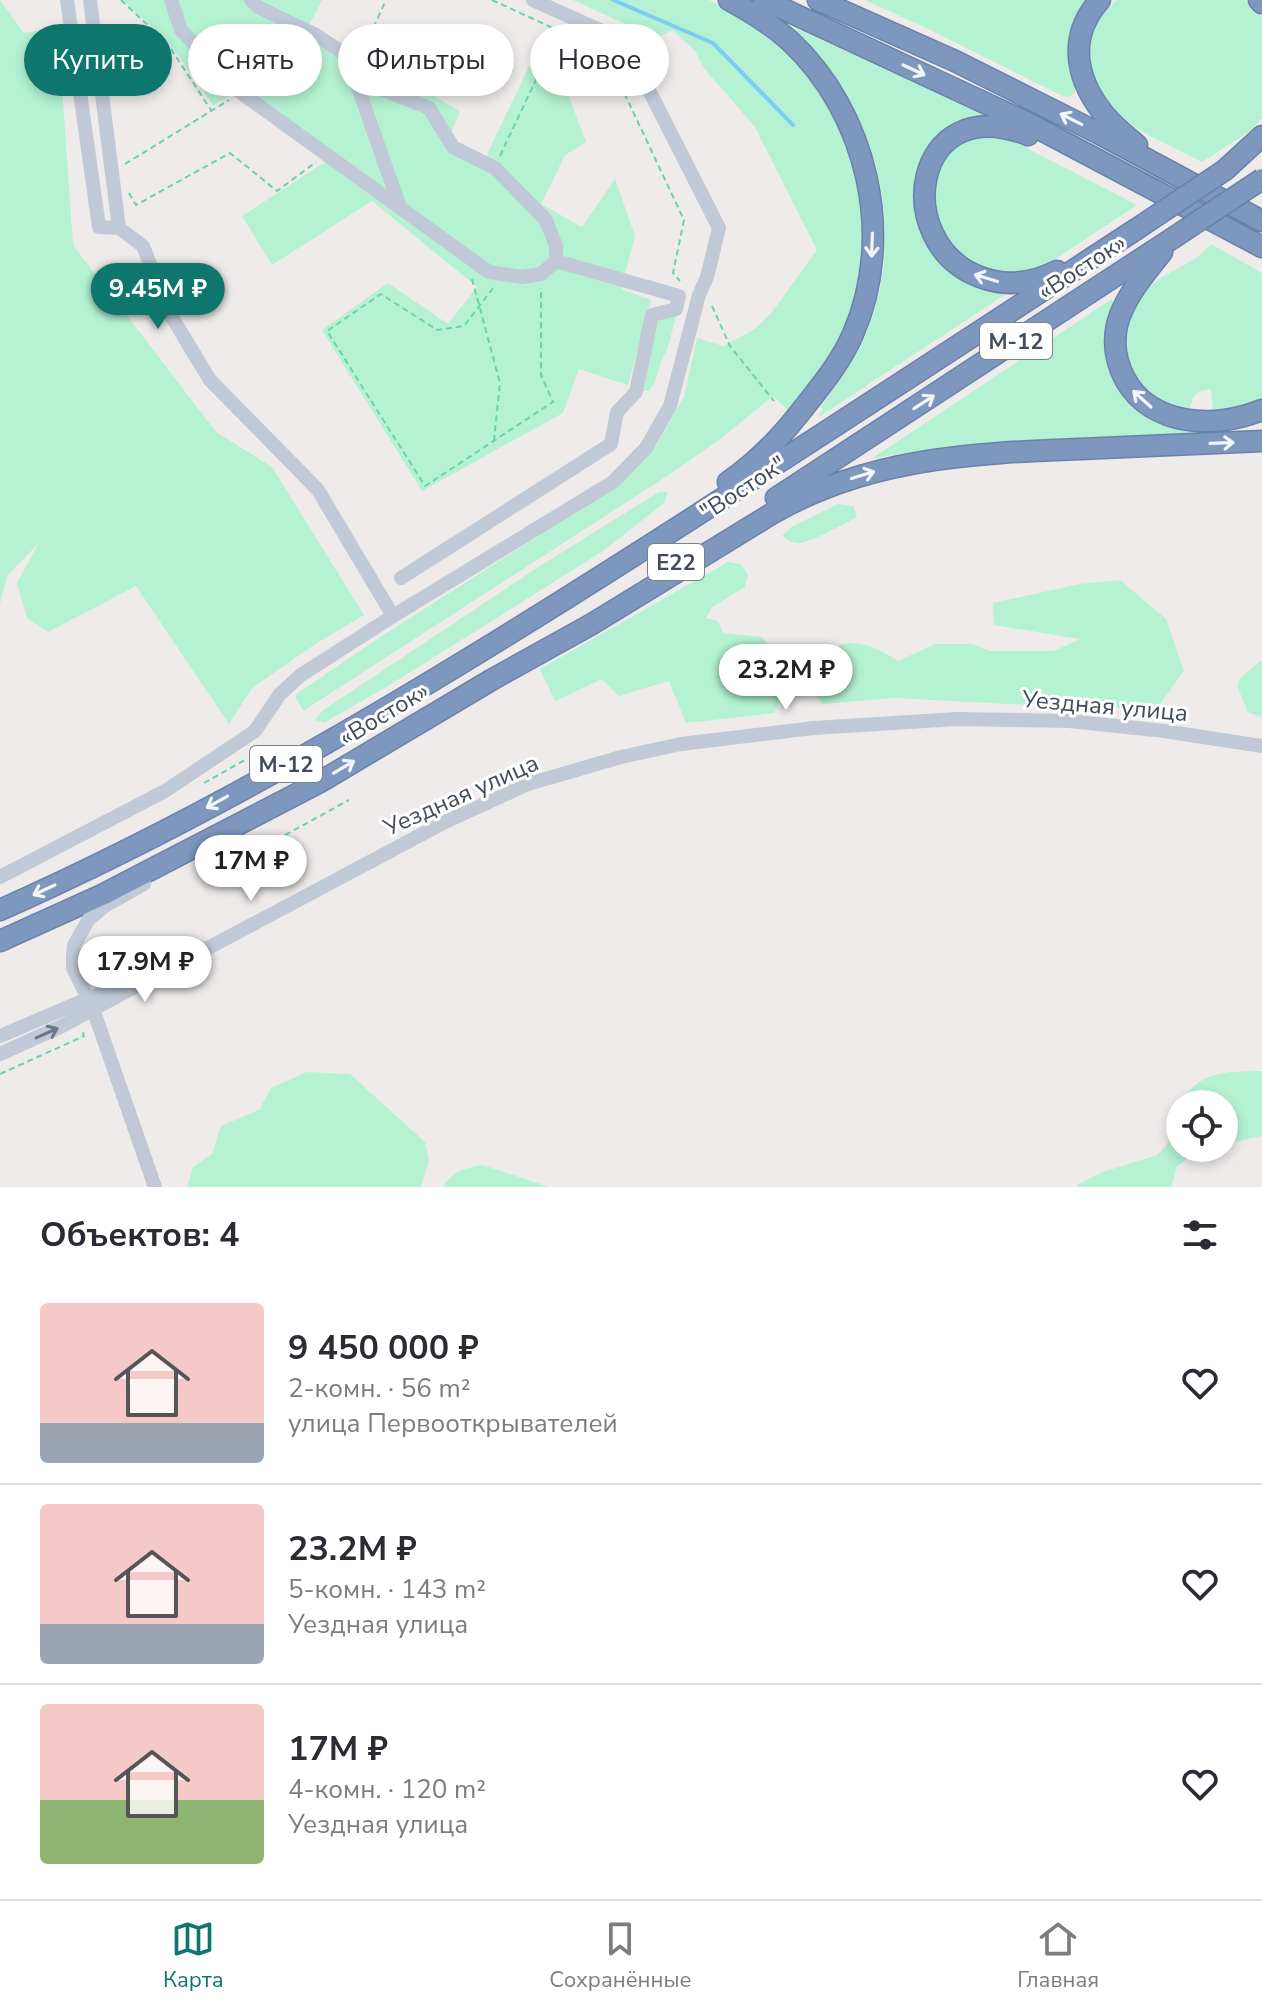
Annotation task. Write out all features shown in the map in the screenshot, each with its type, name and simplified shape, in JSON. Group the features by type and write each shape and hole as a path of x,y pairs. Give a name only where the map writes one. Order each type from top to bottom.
{"highway":[{"path":"480,653 758,458 822,385 844,352 860,317 872,258 873,220 869,186 848,121 837,100 805,56 772,26 729,0"},
{"path":"764,0 1030,124 1262,247"},
{"path":"818,0 955,61 1262,221"},
{"path":"1100,0 1080,34 1079,63 1084,81 1110,122 1164,169"},
{"path":"1135,179 1020,132 981,126 961,131 947,140 936,153 927,172 925,205 930,225 950,258 968,272 1001,282 1037,279 1135,230"},
{"path":"480,653 833,428 1135,230 1225,170 1262,136"},
{"name":"«Восток»","path":"859,445 1262,179"},
{"path":"1229,229 1262,257"},
{"path":"1173,238 1123,307 1115,337 1122,372 1135,393 1155,410 1178,419 1214,420 1262,410"},
{"path":"493,679 592,624 790,503 864,474 921,461 990,453 1262,441"},
{"name":"\"Восток\"","path":"493,679 859,445"},
{"name":"«Восток»","path":"0,910 212,805 480,653"},
{"name":"«Восток»","path":"0,941 102,895 320,782 493,679"}],"street":[{"path":"67,0 99,227 119,228 143,246 170,314 210,380 318,490 393,616"},
{"path":"90,0 119,228"},
{"path":"171,0 181,30 188,37"},
{"path":"251,0 258,7 318,36 338,50"},
{"path":"0,877 165,791 255,731 280,694 301,675 613,482 646,448 670,406 719,228 624,41 533,0"},
{"path":"246,96 489,272 522,277 541,274 556,261 556,246 546,220 495,168 453,147 429,108 398,96"},
{"path":"361,96 400,208"},
{"path":"401,578 611,444 617,412 636,392 652,315 676,309 679,296 556,261"},
{"name":"Уездная улица","path":"0,1054 62,1026 90,1004 133,978 210,947 443,823 528,784 621,757 681,744 814,728 957,719 1069,721 1262,746"},
{"path":"155,1187 90,1004 73,968 74,945 89,919 105,906 167,870 200,845"},
{"name":"Уездная улица","path":"0,1036 90,1004"}],"path":[{"path":"121,0 167,43 211,111"},
{"path":"375,24 386,0"},
{"path":"492,0 605,52 684,220 673,273 683,284 679,296"},
{"path":"495,168 530,93"},
{"path":"116,169 234,96"},
{"path":"129,193 136,205 230,153 277,191 327,155"},
{"path":"467,256 500,383 493,441"},
{"path":"503,275 464,326 437,330 381,294 327,331 425,486 553,402 541,375 541,274"},
{"path":"699,295 709,301 730,346 774,401"},
{"path":"200,785 245,760"},
{"path":"285,835 349,800"}],"green space":[{"path":"0,0 24,33 24,96 63,96 73,245 216,432 272,467 364,615 252,688 229,724 136,586 48,632 27,618 17,583 39,543 7,576 0,604"},
{"path":"123,0 322,0 310,24 188,24 188,70 172,47 172,24 149,24"},
{"path":"573,0 709,0 767,34 786,51 831,111 851,157 863,200 864,252 856,301 836,349 790,412 773,396 719,440 667,476 303,711 295,695 619,484 657,444 684,397 697,338 723,346 755,329 772,312 817,250 755,127 703,67 695,51 673,30 669,32 669,24 625,24"},
{"path":"865,0 1087,0 1073,23 1068,40 1075,93 1063,96"},
{"path":"1117,0 1245,0 1262,17 1262,118 1250,131 1202,162 1125,121 1105,101 1097,87 1089,54 1089,44 1096,26"},
{"path":"786,24 988,116 958,123 936,138 922,159 915,184 915,210 923,236 938,260 964,282 1006,294 817,418 868,329 884,262 885,227 882,193 863,128 828,68"},
{"path":"322,32 338,42 338,96 434,96 460,111 449,138 486,157 530,67 530,96 569,96 586,142 565,155 541,204 582,227 615,179 635,236 621,289 651,300 628,385 579,369 563,413 422,491 322,330 388,283 448,324 477,287 372,201 272,265 242,216 325,162 236,96 322,96"},
{"path":"207,96 229,96 213,105"},
{"path":"988,135 1015,142 1137,205 1046,265 1026,271 1006,272 971,261 956,249 945,234 938,216 936,182 942,165 953,150 965,142"},
{"path":"1211,244 1262,273 1262,401 1213,410 1211,389 1196,395 1190,410 1164,402 1142,386 1127,358 1126,332 1135,307 1151,286 1194,259"},
{"path":"1112,299 1114,304 1106,343 1113,380 1122,396 1151,420 1171,428 1215,431 1215,434 957,447 871,459"},
{"path":"677,313 655,382 649,391 644,391 654,322"},
{"path":"659,492 668,492 664,503 603,551 388,686 325,722 315,721 322,711 540,566"},
{"path":"838,504 853,506 857,517 801,543 782,536 791,527"},
{"path":"728,562 741,564 748,575 745,587 712,607 706,618 718,621 723,633 762,637 780,659 783,691 774,713 686,723 669,681 619,696 602,679 555,701 540,669"},
{"path":"1120,580 1166,619 1184,671 1160,704 1107,709 895,698 822,704 812,688 818,660 848,643 871,647 898,661 935,644 973,644 989,651 1054,651 1080,639 994,625 993,603 1080,584"},
{"path":"1262,660 1262,718 1248,712 1237,686 1240,678"},
{"path":"1262,1071 1262,1136 1238,1141 1238,1090 1191,1090 1206,1078 1226,1073"},
{"path":"307,1072 350,1074 425,1142 429,1161 421,1187 187,1187 193,1167 212,1154 221,1126 259,1110 271,1088"},
{"path":"1166,1146 1166,1162 1183,1162 1177,1166 1171,1187 1077,1187 1103,1172 1157,1155"},
{"path":"483,1165 549,1187 443,1187 455,1174"}],"waterway":[{"path":"613,0 713,43 793,125"}]}
